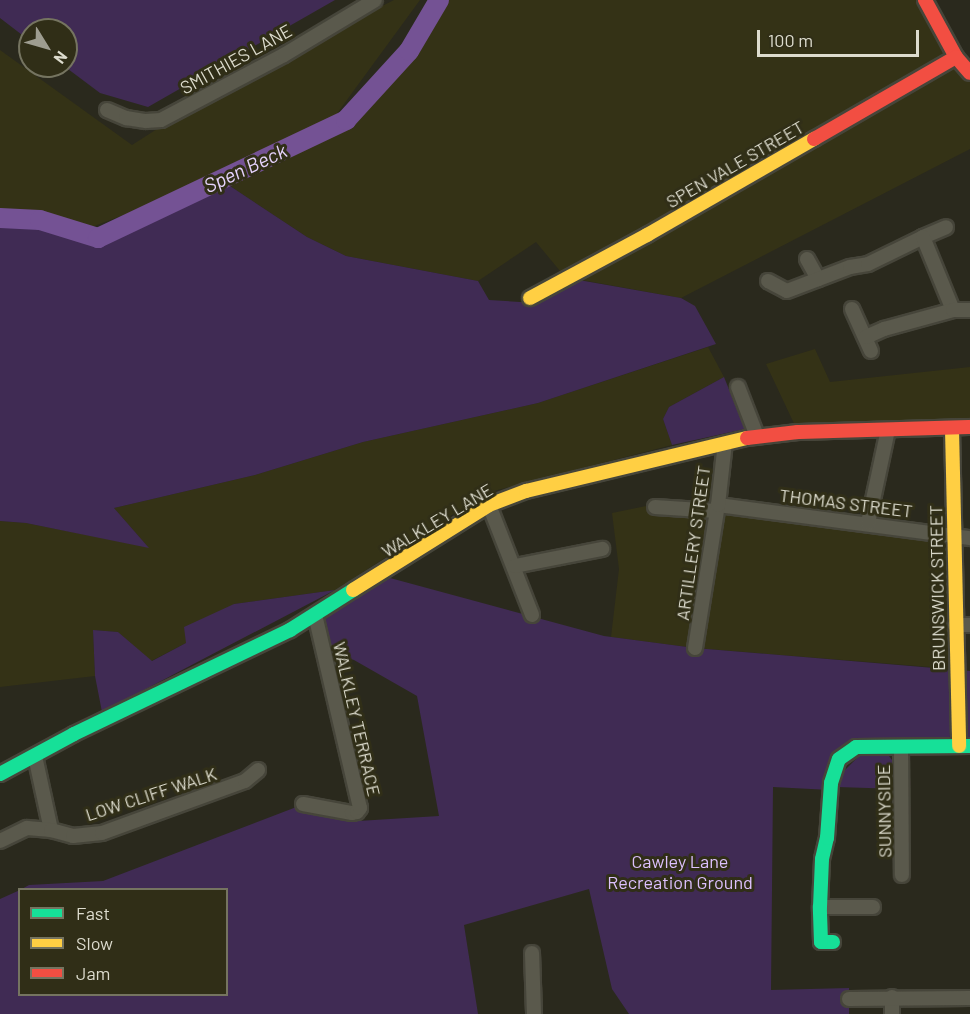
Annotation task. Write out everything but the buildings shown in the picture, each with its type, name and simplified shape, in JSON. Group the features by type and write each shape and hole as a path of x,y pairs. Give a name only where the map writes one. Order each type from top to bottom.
{"street":[{"name":"SMITHIES LANE","path":"107,110 126,118 146,121 161,120 284,55 375,0"},
{"path":"925,0 956,57 970,73"},
{"name":"SPEN VALE STREET","path":"530,298 646,235 956,57"},
{"path":"768,281 787,291 868,264 946,227"},
{"path":"923,237 953,310"},
{"path":"807,259 818,279"},
{"path":"852,309 871,351"},
{"path":"866,337 884,329 953,310 970,310"},
{"path":"738,387 757,436"},
{"name":"WALKLEY LANE","path":"0,774 74,734 290,630 489,504 526,491 757,436 970,427"},
{"name":"BRUNSWICK STREET","path":"952,429 956,671 960,730 964,746"},
{"path":"868,523 888,430"},
{"name":"ARTILLERY STREET","path":"695,648 725,443"},
{"path":"489,504 515,566 532,615"},
{"name":"THOMAS STREET","path":"655,507 717,508 868,523 970,538"},
{"path":"515,566 602,549"},
{"name":"WALKLEY TERRACE","path":"303,804 352,813 357,812 360,808 317,614"},
{"path":"955,625 970,625"},
{"path":"833,942 821,942 820,907 822,859 827,838 830,790 839,759 856,747 964,746"},
{"name":"SUNNYSIDE","path":"901,747 902,875"},
{"path":"35,756 51,830"},
{"name":"LOW CLIFF WALK","path":"0,841 27,828 51,830 73,836 102,833 245,781 258,770"},
{"path":"820,907 873,907"},
{"path":"532,953 534,1014"},
{"path":"892,997 892,1014"},
{"path":"849,999 970,998"}],"shaded area":[{"path":"394,0 420,0 333,119 161,201 89,228 0,210 0,50 18,63 18,78 39,78 132,145 218,90"},
{"path":"439,0 925,0 970,73 970,149 681,298 565,277 536,242 478,281 346,256 307,237 227,184 261,161 346,120 409,51"},
{"path":"708,347 724,377 669,407 663,419 672,445 486,493 335,590 234,604 186,643 151,661 118,632 93,630 95,676 0,687 0,521 26,523 148,547 114,508 255,475 363,442 538,403"},
{"path":"815,349 830,382 970,367 970,429 798,432 766,364"},
{"path":"651,505 953,536 956,669 695,648 611,637 619,569 612,513"}],"green space":[{"path":"0,0 335,0 148,107 100,93 78,76 78,18 18,18 18,32 0,18"},
{"path":"227,184 307,237 346,256 478,281 489,300 535,303 573,279 681,298 695,306 716,344 538,403 363,442 255,475 114,508 149,548 26,523 0,521 0,219 92,244"},
{"path":"724,377 745,429 672,445 663,419 669,407"},
{"name":"Cawley Lane Recreation Ground","path":"379,575 604,636 695,648 970,671 970,746 856,747 830,790 773,787 771,990 849,988 849,1014 629,1014 612,989 589,889 464,925 478,1014 0,1014 0,899 18,891 18,996 228,996 228,888 24,888 29,885 103,881 299,806 358,821 439,816 417,696 354,660 322,650 315,615"},
{"path":"335,590 102,712 95,676 93,630 118,632 152,661 186,643 184,627 234,604"},
{"path":"865,750 886,752 892,760 899,789 837,787 841,774"}],"waterway":[{"name":"Spen Beck","path":"0,218 40,220 98,238 346,120 409,51 439,0"}],"traffic: fast":[{"path":"0,774 74,734 290,630 353,590"},
{"path":"833,942 821,942 820,907 822,859 827,838 831,783 839,759 856,747 970,746"}],"traffic: slow":[{"path":"530,298 647,235 814,139"},
{"path":"952,429 959,746"},
{"path":"353,590 489,505 526,491 747,438"}],"traffic: jam":[{"path":"925,0 956,57 970,73"},
{"path":"814,139 956,57"},
{"path":"747,438 798,432 970,427"}]}
